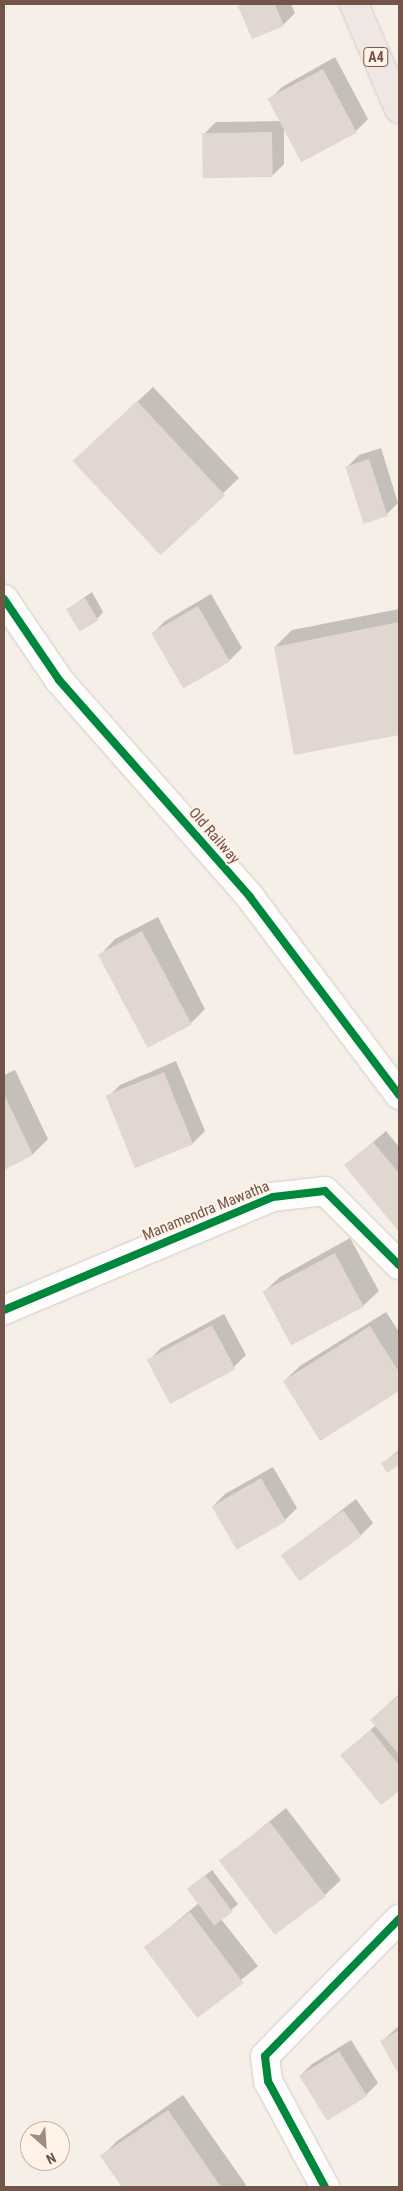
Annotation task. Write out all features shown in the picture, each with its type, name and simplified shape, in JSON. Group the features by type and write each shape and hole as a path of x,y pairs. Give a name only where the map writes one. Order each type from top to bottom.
{"highway":[{"name":"A4","path":"354,4 399,109"}],"street":[{"name":"Old Railway","path":"4,599 59,680 250,897 399,1094"},
{"name":"Manamendra Mawatha","path":"4,1310 273,1197 325,1191 399,1265"},
{"path":"326,2187 268,2081 265,2056 399,1920"}],"building":[{"path":"237,4 275,4 284,26 252,39"},
{"path":"323,69 357,133 301,162 267,99"},
{"path":"272,132 273,177 203,178 202,133"},
{"path":"137,401 225,495 161,555 73,461"},
{"path":"369,459 388,516 364,524 345,467"},
{"path":"85,598 98,620 80,632 66,609"},
{"path":"198,606 230,661 183,688 151,633"},
{"path":"399,622 399,735 294,755 274,647"},
{"path":"142,931 192,1025 148,1048 98,954"},
{"path":"164,1072 193,1144 135,1168 106,1096"},
{"path":"4,1094 33,1155 4,1170"},
{"path":"373,1142 399,1173 399,1232 344,1165"},
{"path":"335,1253 364,1307 291,1345 263,1291"},
{"path":"212,1325 235,1369 170,1404 147,1360"},
{"path":"370,1326 399,1372 399,1391 320,1441 283,1381"},
{"path":"399,1452 399,1465 387,1473 381,1463"},
{"path":"261,1478 286,1521 237,1550 212,1506"},
{"path":"343,1510 362,1536 300,1581 281,1555"},
{"path":"399,1695 399,1755 370,1720"},
{"path":"371,1730 399,1765 399,1791 381,1805 340,1755"},
{"path":"270,1822 326,1896 275,1935 219,1861"},
{"path":"205,1875 233,1912 214,1926 187,1889"},
{"path":"190,1912 244,1983 197,2018 144,1947"},
{"path":"399,2030 399,2075 380,2041"},
{"path":"339,2051 367,2096 327,2121 299,2076"},
{"path":"168,2110 221,2187 122,2187 100,2156"}],"cycle path":[{"path":"4,599 59,680 250,897 399,1095"},
{"path":"4,1310 273,1197 325,1191 399,1265"},
{"path":"325,2187 268,2081 265,2056 399,1919"}]}
